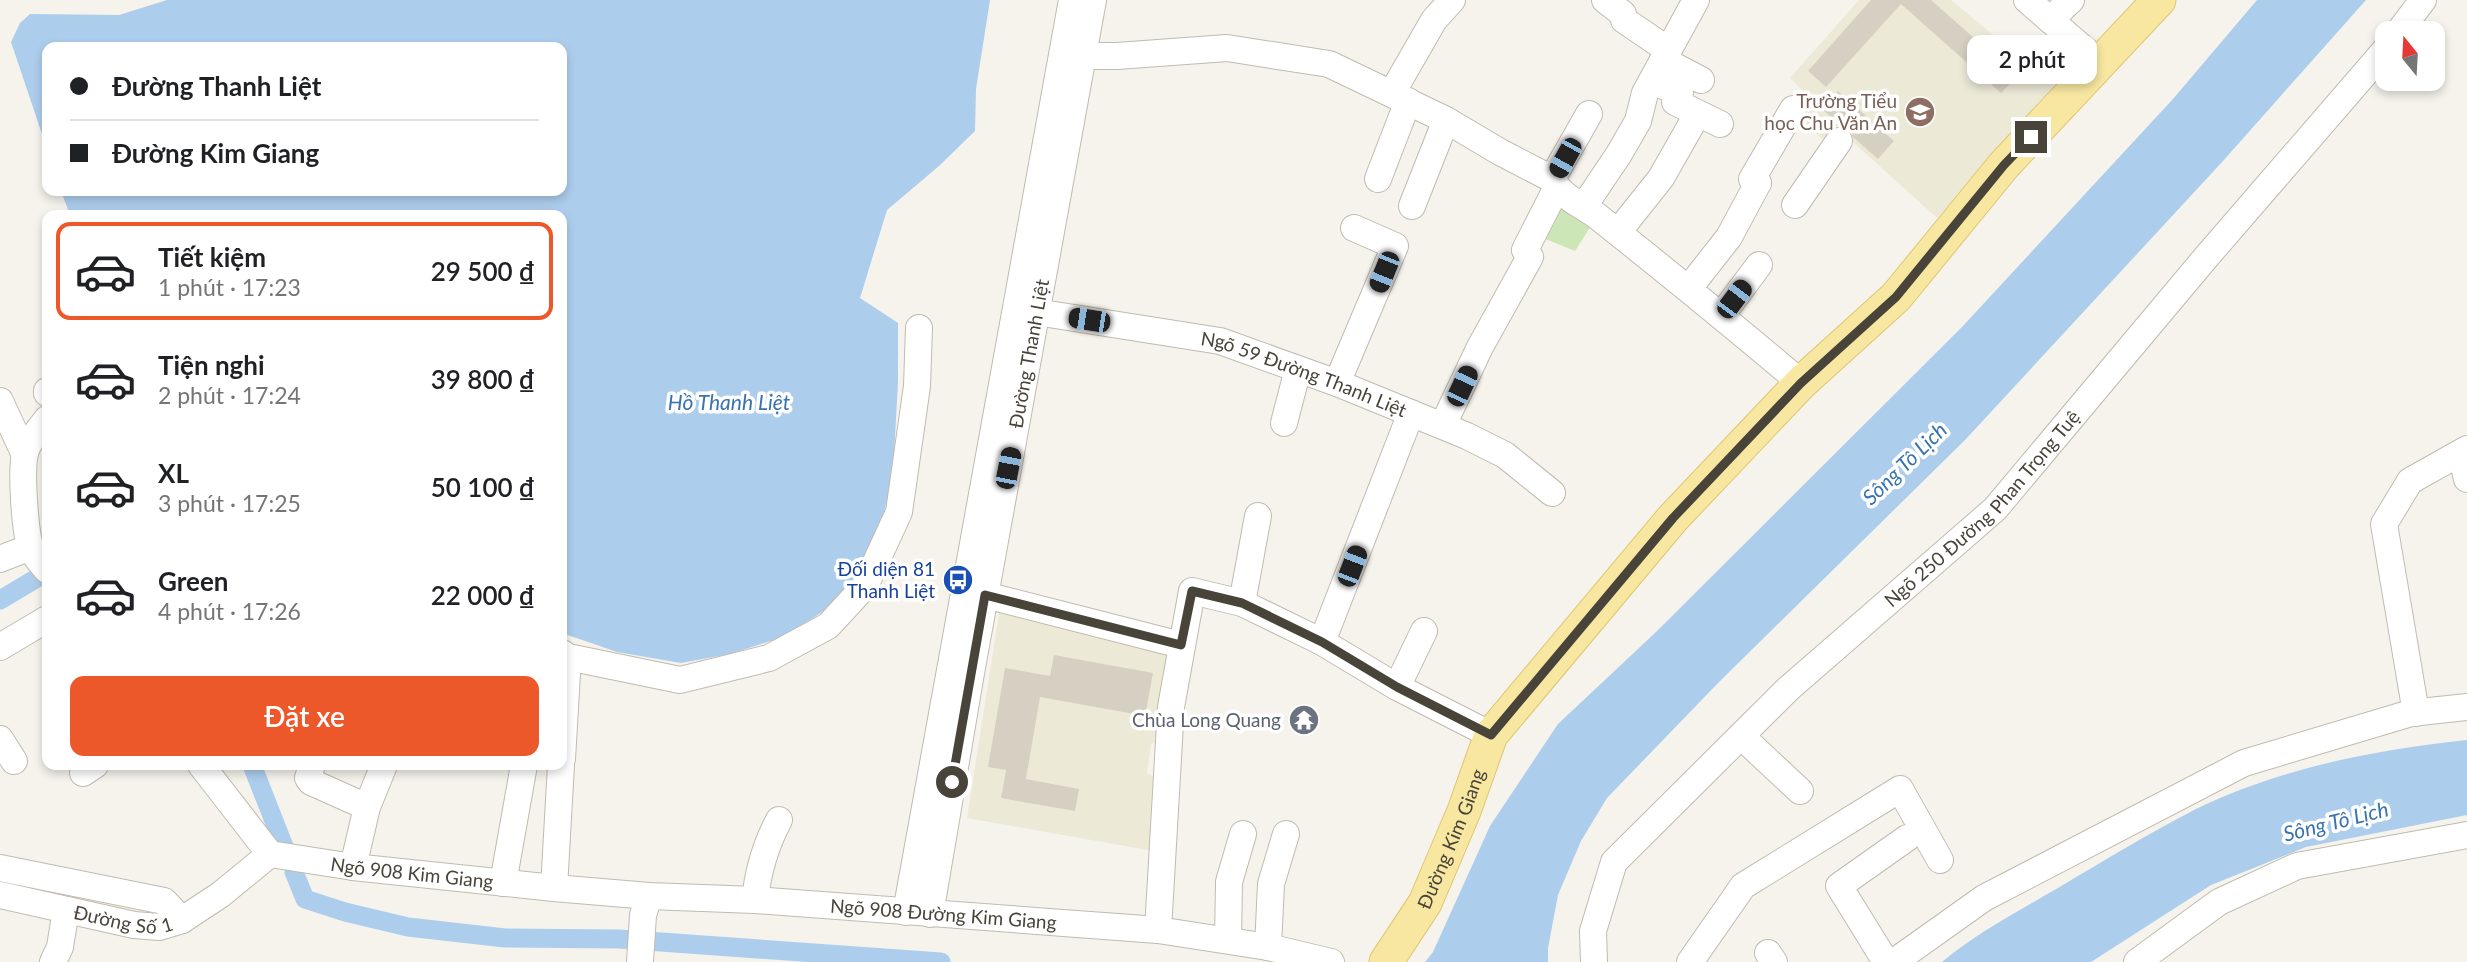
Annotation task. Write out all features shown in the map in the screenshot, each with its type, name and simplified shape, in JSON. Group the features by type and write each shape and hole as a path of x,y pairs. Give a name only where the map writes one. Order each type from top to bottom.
{"main road":[{"name":"Đường Kim Giang","path":"1386,962 1425,903 1464,811 1491,735 1673,518 1801,383 1896,297 2004,165 2159,0"}],"street":[{"name":"Đường Thanh Liệt","path":"918,913 1072,0"},
{"name":"Đường Thanh Liệt","path":"918,913 985,595 1093,0"},
{"path":"1378,179 1400,97 1433,20 1452,0"},
{"path":"1605,0 1623,14 1624,20 1661,64 1680,93 1675,102 1720,124"},
{"path":"1584,206 1633,130 1661,64 1696,0"},
{"path":"2026,0 2100,63"},
{"path":"2050,20 2071,0"},
{"path":"2407,21 2423,0"},
{"path":"1084,56 1227,48 1329,64 1446,120 1554,184 1689,288 1801,383"},
{"name":"Ngõ 250 Đường Phan Trọng Tuệ","path":"1594,962 1593,931 1614,862 1788,689 1995,509 2208,255 2375,62"},
{"path":"1661,64 1701,80"},
{"path":"1793,109 1752,178 1758,183 1801,209 1839,141"},
{"path":"1443,425 1480,347 1530,257 1525,250 1589,114"},
{"path":"1412,206 1446,120"},
{"path":"1618,232 1661,178 1694,120"},
{"path":"1689,288 1728,237 1758,183"},
{"path":"1337,383 1395,246 1354,228"},
{"path":"1721,316 1759,265"},
{"name":"Ngõ 59 Đường Thanh Liệt","path":"1037,312 1220,341 1443,425 1505,455 1552,493"},
{"path":"567,655 680,680 769,658 828,625 865,586 899,512 916,386 919,328"},
{"path":"1284,423 1298,369"},
{"path":"0,401 24,453 26,520 37,557"},
{"path":"1322,642 1411,413"},
{"path":"24,453 42,426"},
{"path":"2416,713 2384,524 2410,481 2464,451 2467,479"},
{"path":"1242,603 1258,516"},
{"path":"0,559 23,550 37,557"},
{"path":"1158,930 1171,707 1192,591 1242,603 1322,642 1397,687 1491,735"},
{"path":"985,595 1181,645"},
{"path":"0,647 42,622"},
{"path":"1397,687 1424,631"},
{"path":"1894,962 1984,898 2244,763 2416,713 2467,707"},
{"path":"1741,736 1800,790"},
{"path":"0,739 15,761"},
{"path":"182,920 219,895 270,854 205,770"},
{"path":"310,770 308,778 311,782 367,807"},
{"path":"353,867 367,807 382,770"},
{"path":"502,883 523,770"},
{"path":"554,888 561,770"},
{"path":"1690,962 1743,886 1900,789 1940,860"},
{"path":"755,900 757,876 763,855 779,820"},
{"path":"1228,940 1229,882 1243,834"},
{"path":"1268,947 1271,884 1286,834"},
{"path":"2137,962 2219,902 2297,866 2467,835"},
{"path":"1886,962 1839,886 1907,838"},
{"name":"Ngõ 908 Kim Giang","path":"270,854 353,867 554,888"},
{"name":"Đường Số 1","path":"0,868 164,901 182,920 159,927 134,925 0,895"},
{"name":"Ngõ 908 Đường Kim Giang","path":"554,888 646,906 755,900 1158,930 1268,947 1331,962"},
{"path":"640,962 646,906"},
{"path":"54,962 60,947 66,910"}],"shaded area":[{"name":"Trường Tiểu học Chu Văn An","path":"1859,0 1951,0 2056,87 1937,218 1843,133 1830,145 1800,121 1815,103 1790,78"},
{"path":"1000,608 1171,653 1162,739 1151,744 1147,773 1160,780 1154,851 967,818"}],"green space":[{"path":"1552,202 1593,223 1575,251 1543,238"}],"water":[{"name":"Hồ Thanh Liệt","path":"167,0 990,0 976,89 975,131 887,210 860,298 898,323 898,383 893,473 880,530 849,594 786,636 730,654 681,663 617,652 567,635 567,210 68,210 63,196 567,196 567,42 42,42 42,134 11,42 20,23 30,14 119,15"},
{"name":"Sông Tô Lịch","path":"2257,0 2366,0 2223,161 1965,440 1720,681 1607,798 1581,841 1558,895 1548,962 1425,962 1433,952 1490,826 1558,724 1656,632 1962,327 2173,99"},
{"name":"Sông Tô Lịch","path":"2467,740 2467,815 2306,847 2211,885 2091,962 1942,962 1998,923 2126,847 2228,795 2261,782 2328,763 2398,749"}],"building":[{"path":"1871,0 1931,0 2017,76 2001,93 1901,4 1826,87 1808,71"},
{"path":"1838,91 1894,141 1878,159 1854,138 1848,128 1840,125 1822,109"},
{"path":"1054,655 1153,673 1145,716 1040,697 1026,779 1079,789 1075,811 1001,798 1006,770 988,767 1005,668 1050,676"}],"waterway":[{"path":"0,600 42,575"},
{"path":"254,770 285,849"},
{"path":"294,872 305,899 408,927 505,938 619,939 941,962"}],"place":[{"name":"Trường Tiểu học Chu Văn An","path":"1920,112"},
{"name":"Đối diện 81 Thanh Liệt","path":"958,580"},
{"name":"Chùa Long Quang","path":"1304,720"}],"route":[{"path":"952,782 985,595 1181,645 1192,591 1242,603 1322,642 1397,687 1491,735 1673,518 1801,383 1896,297 2004,165 2031,137"}]}
